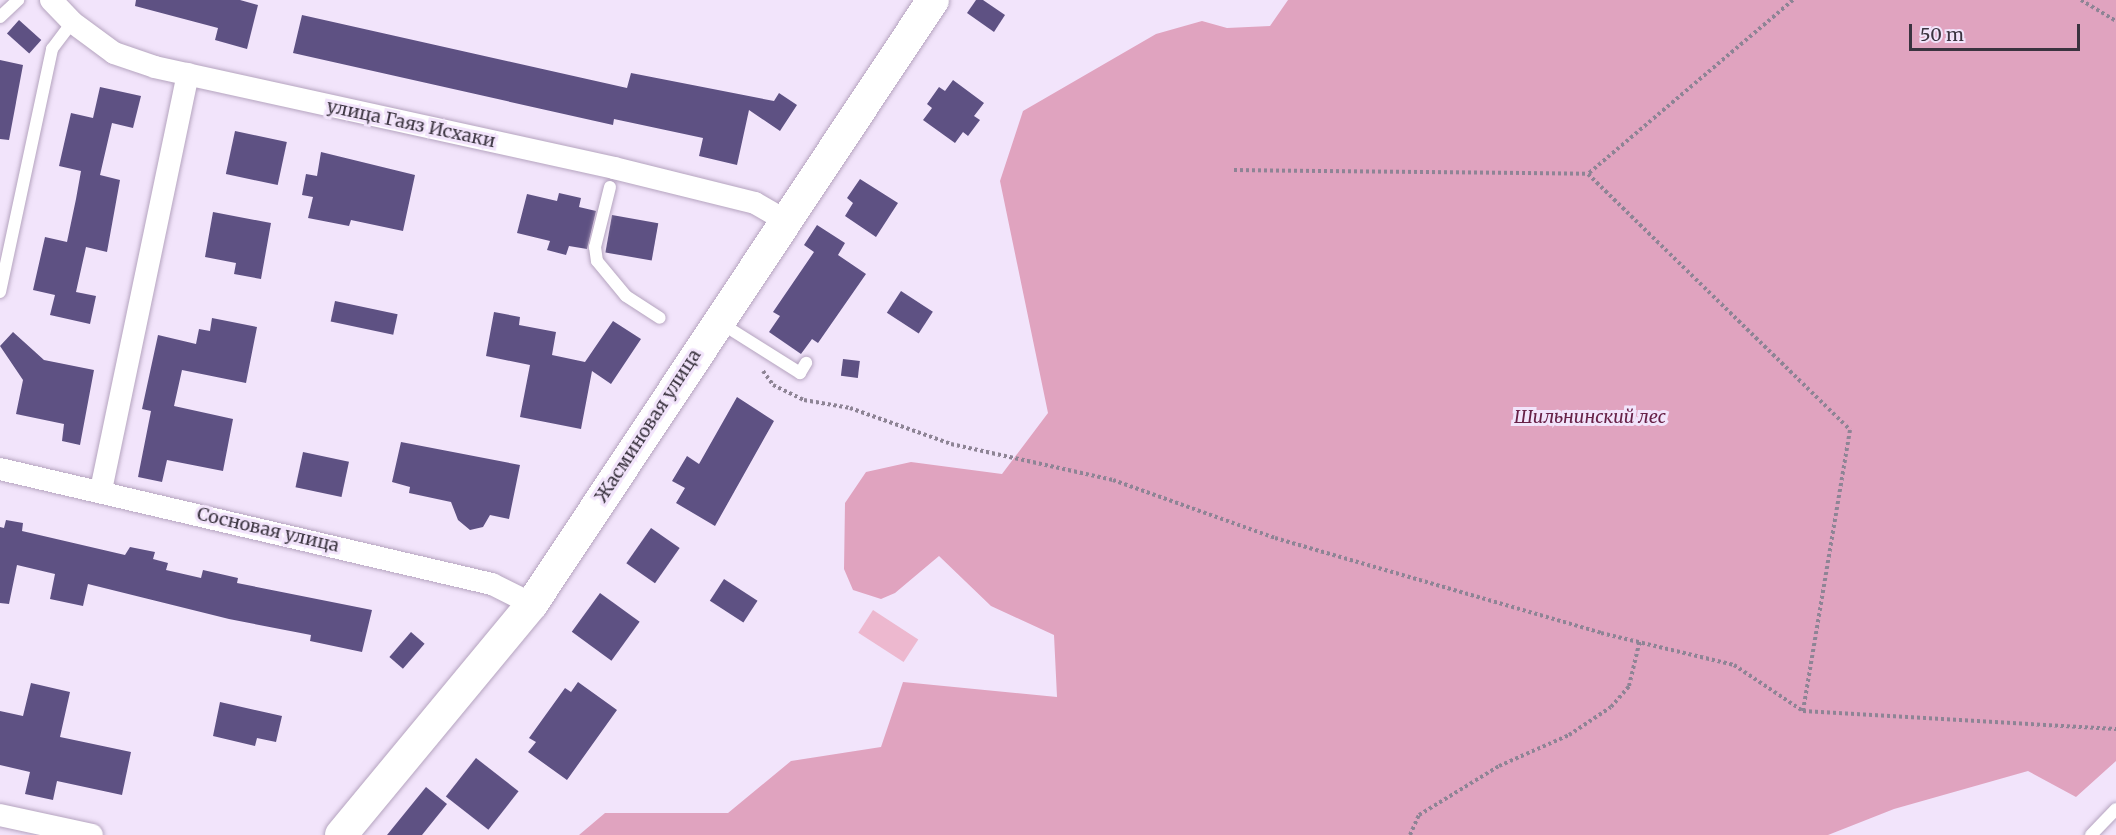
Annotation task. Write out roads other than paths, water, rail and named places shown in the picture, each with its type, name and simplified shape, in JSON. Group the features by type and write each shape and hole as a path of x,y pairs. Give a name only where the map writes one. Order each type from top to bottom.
{"street":[{"name":"улица Гаяз Исхаки","path":"51,0 72,22 114,53 188,74 711,192 755,203 785,220"},
{"name":"Жасминовая улица","path":"341,835 532,604 717,320 933,0"},
{"path":"101,490 188,74"},
{"name":"Сосновая улица","path":"0,469 101,490 492,584 532,604"},
{"path":"0,815 92,835"}],"lane":[{"path":"0,17 18,0"},
{"path":"0,292 52,49 72,22"},
{"path":"610,187 595,247 597,261 626,296 660,318"},
{"path":"717,320 800,373 806,363"},
{"path":"2091,835 2116,809"}],"park label":[{"name":"Шильнинский лес","path":"1590,417"}]}
